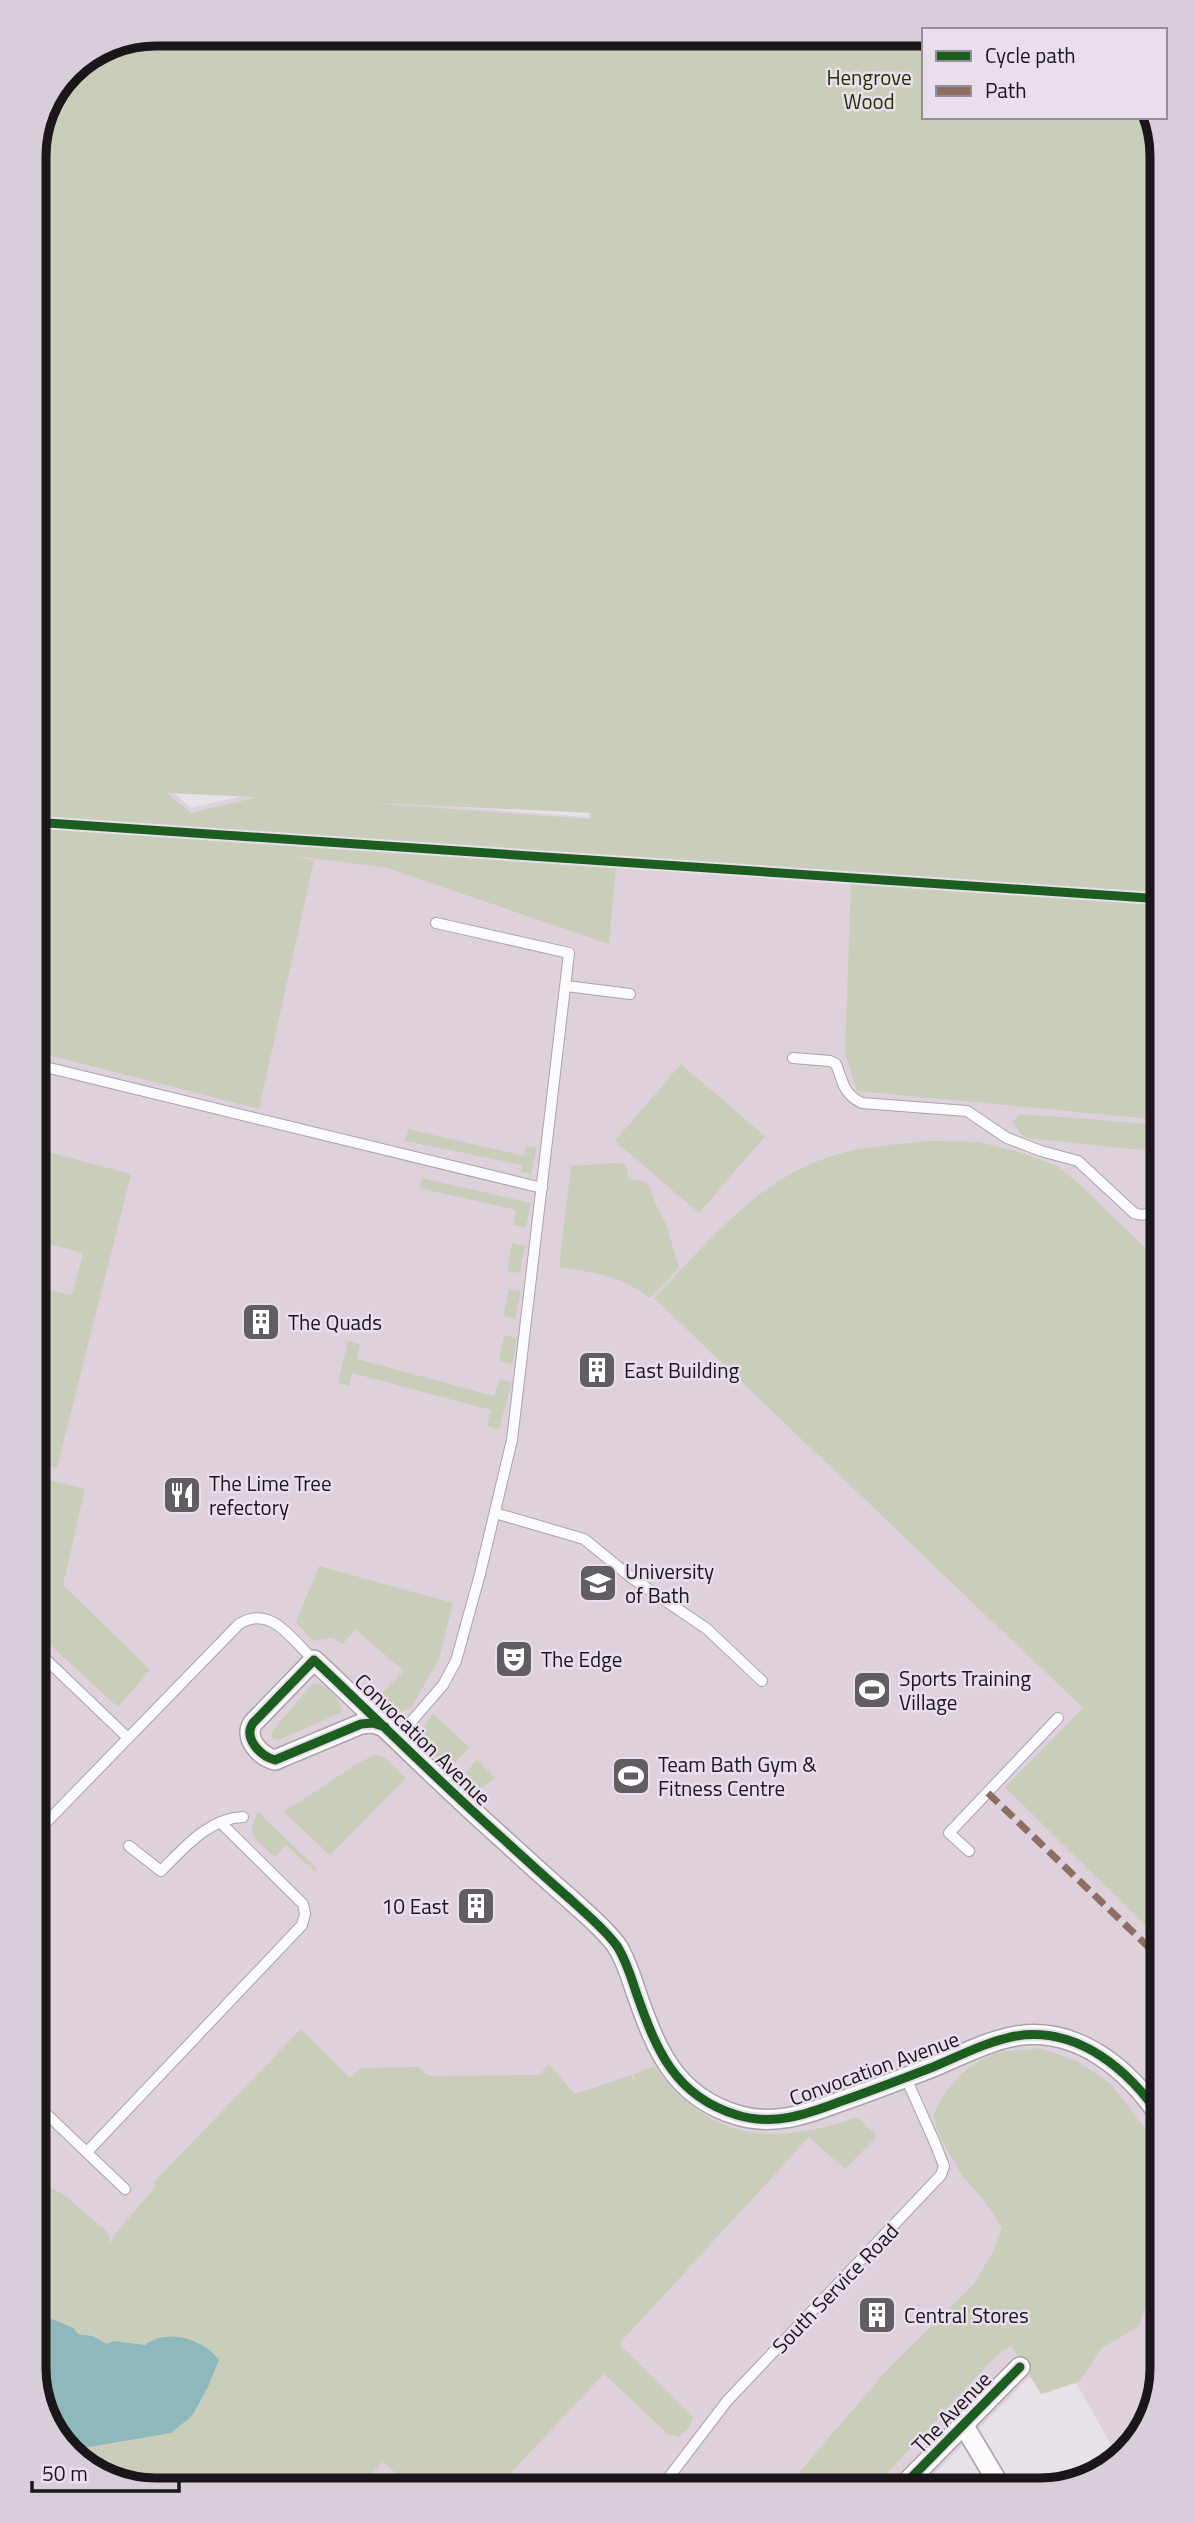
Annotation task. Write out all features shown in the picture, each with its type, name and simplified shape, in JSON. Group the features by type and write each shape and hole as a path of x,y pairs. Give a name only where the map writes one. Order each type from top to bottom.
{"street":[{"name":"Convocation Avenue","path":"314,1660 488,1825 601,1927 618,1947 658,2049 672,2072 698,2097 737,2115 757,2119 787,2119 906,2078 992,2043 1016,2036 1035,2035 1064,2039 1085,2046 1127,2076 1150,2102"},
{"path":"314,1660 249,1728 249,1738 264,1755 275,1760 281,1759 362,1724 373,1723 391,1733"},
{"name":"The Avenue","path":"911,2478 1020,2367"},
{"path":"963,2424 995,2478"}],"lane":[{"path":"391,1733 443,1685 456,1661 512,1440 569,953 436,923"},
{"path":"566,986 630,994"},
{"path":"793,1058 830,1061 836,1064 845,1090 852,1098 862,1103 967,1111 1007,1138 1078,1161 1134,1213 1141,1216 1150,1212"},
{"path":"46,1067 542,1188"},
{"path":"495,1513 584,1539 632,1578 707,1629 762,1681"},
{"path":"45,1823 239,1623 250,1617 263,1617 273,1621 314,1660"},
{"path":"45,1659 128,1738"},
{"path":"969,1851 949,1833 1058,1718"},
{"path":"129,1846 161,1871 192,1840 228,1818 243,1817"},
{"path":"87,2152 302,1925 305,1914 303,1904 220,1822"},
{"name":"South Service Road","path":"669,2478 727,2401 941,2175 944,2166 936,2143 906,2078"},
{"path":"45,2112 125,2189"}],"shaded area":[{"name":"University of Bath","path":"46,759 150,773 191,808 261,792 588,817 604,764 1150,812 1150,2367 1144,2403 1131,2428 1113,2449 1057,2349 930,2478 149,2477 120,2472 95,2459 83,2450 60,2422 48,2389 45,2367"}],"green space":[{"name":"Hengrove Wood","path":"156,46 922,46 922,119 1142,119 1150,156 1150,892 617,857 609,944 387,868 297,856 314,861 259,1109 46,1054 46,149 49,127 68,89 83,73 101,60 134,48","holes":["167,793 254,797 191,813","356,802 592,813 590,819"]},
{"path":"851,882 1150,903 1150,1119 857,1091 845,1053"},
{"path":"681,1064 765,1136 699,1213 615,1141"},
{"path":"1020,1114 1150,1124 1150,1151 1026,1138 1013,1122"},
{"path":"408,1129 524,1156 526,1146 537,1148 531,1174 521,1172 522,1165 405,1141"},
{"path":"930,1141 978,1142 1016,1151 1057,1166 1150,1252 1150,1930 1005,1787 1083,1708 654,1298 733,1217 778,1181 829,1157 879,1146"},
{"path":"46,1151 131,1174 57,1468 45,1465 45,1290 72,1295 83,1253 46,1243"},
{"path":"626,1164 629,1179 643,1181 650,1188 666,1224 679,1268 650,1298 618,1280 596,1273 559,1267 571,1166"},
{"path":"422,1178 531,1203 526,1227 513,1225 516,1210 420,1188"},
{"path":"512,1243 525,1246 520,1273 507,1271"},
{"path":"509,1289 521,1291 515,1319 503,1316"},
{"path":"504,1335 517,1338 512,1364 499,1361"},
{"path":"348,1341 360,1344 357,1359 494,1396 500,1379 512,1383 499,1429 487,1426 491,1410 352,1373 349,1386 338,1383"},
{"path":"45,1479 85,1489 63,1585 150,1670 118,1707 45,1640"},
{"path":"319,1566 453,1603 439,1659 411,1708 395,1714 380,1702 383,1692 404,1671 355,1629 343,1644 332,1638 313,1641 296,1622"},
{"path":"317,1683 333,1694 340,1703 342,1712 279,1740 274,1739 272,1732 311,1685"},
{"path":"433,1714 469,1747 449,1770 429,1751 423,1738 426,1723"},
{"path":"375,1755 384,1757 406,1778 330,1855 284,1812"},
{"path":"477,1760 495,1778 480,1790 459,1780"},
{"path":"258,1812 317,1869 315,1871 286,1845 275,1857 257,1841 251,1829"},
{"path":"301,2029 350,2078 361,2068 418,2067 429,2076 539,2075 549,2064 575,2094 631,2075 637,2088 633,2075 654,2066 675,2091 697,2110 721,2123 745,2131 771,2134 798,2132 857,2117 877,2136 845,2169 809,2137 619,2344 693,2417 690,2427 679,2437 668,2434 604,2374 506,2477 401,2477 383,2462 368,2477 149,2477 120,2472 83,2450 82,2448 132,2440 192,2416 219,2360 204,2346 184,2338 163,2337 145,2345 114,2341 107,2344 91,2336 45,2330 45,2187 60,2192 107,2231 110,2237 109,2245 156,2186 154,2182"},
{"path":"1040,2048 1077,2061 1111,2084 1150,2135 1150,2293 1139,2326 1102,2348 1079,2382 1041,2394 1011,2345 992,2360 883,2478 795,2478 888,2369 973,2285 993,2252 1002,2227 963,2177 941,2139 933,2116 955,2080 979,2061 1001,2052"}],"water":[{"path":"49,2318 107,2344 114,2341 145,2345 163,2337 184,2338 204,2346 219,2360 192,2416 171,2433 81,2448 60,2422 48,2389 45,2320"}],"marked path":[{"path":"988,1793 1150,1948"}],"cycle path":[{"path":"46,823 1150,898"},
{"path":"314,1660 384,1727 373,1723 361,1724 275,1760 264,1755 255,1746 250,1735 253,1723 314,1660"},
{"path":"384,1727 606,1933 623,1957 651,2033 670,2068 697,2096 715,2107 750,2118 789,2118 826,2107 995,2041 1016,2036 1039,2035 1061,2038 1101,2056 1135,2084 1150,2102"},
{"path":"911,2478 1020,2367"}],"place":[{"name":"The Quads","path":"261,1322"},
{"name":"East Building","path":"597,1370"},
{"name":"The Lime Tree refectory","path":"182,1495"},
{"name":"University of Bath","path":"598,1583"},
{"name":"The Edge","path":"514,1659"},
{"name":"Sports Training Village","path":"872,1690"},
{"name":"Team Bath Gym & Fitness Centre","path":"631,1776"},
{"name":"10 East","path":"476,1906"},
{"name":"Central Stores","path":"877,2315"}]}
